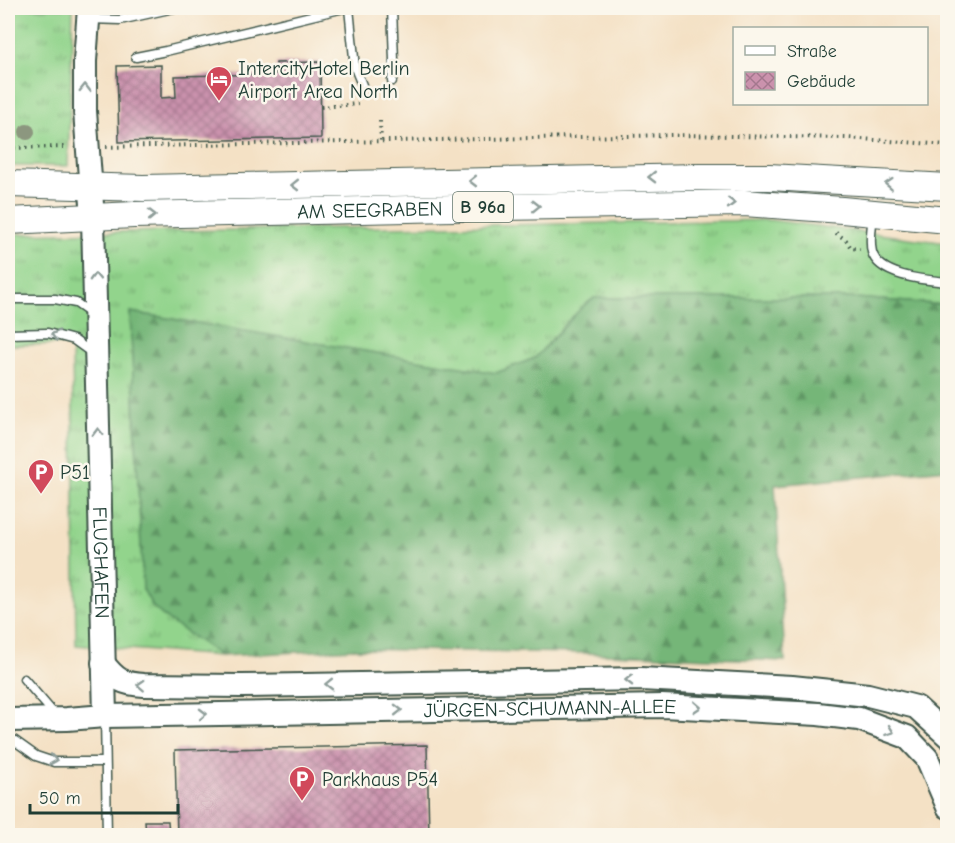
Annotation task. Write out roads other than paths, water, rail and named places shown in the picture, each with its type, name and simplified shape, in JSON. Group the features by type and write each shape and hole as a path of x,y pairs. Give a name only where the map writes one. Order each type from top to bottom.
{"main road":[{"name":"AM SEEGRABEN","path":"8,184 154,188 769,177 948,187"},
{"name":"AM SEEGRABEN","path":"8,221 511,206 733,203 948,220"}],"street":[{"name":"FLUGHAFEN","path":"89,13 85,61 85,101 93,218 105,716"},
{"name":"JÜRGEN-SCHUMANN-ALLEE","path":"103,663 119,680 144,685 242,686 641,679 792,687 868,694 916,707 948,736"},
{"name":"JÜRGEN-SCHUMANN-ALLEE","path":"8,720 105,716 662,706 818,714 859,719 907,737 927,758 948,807"}],"lane":[{"path":"89,13 120,20 174,8"},
{"path":"136,57 344,8"},
{"path":"349,8 355,68 362,86"},
{"path":"392,8 394,60 392,81"},
{"path":"873,213 872,250 880,264 895,272 918,279 948,282"},
{"path":"8,299 55,299 76,303 96,317"},
{"path":"8,334 48,333 74,340 97,357"},
{"path":"24,679 58,719"},
{"name":"FLUGHAFEN","path":"105,716 107,836"},
{"path":"8,736 36,756 54,762 105,762"}],"place":[{"name":"IntercityHotel Berlin Airport Area North","path":"219,102"},
{"name":"P51","path":"41,495"},
{"name":"Parkhaus P54","path":"302,802"}]}
